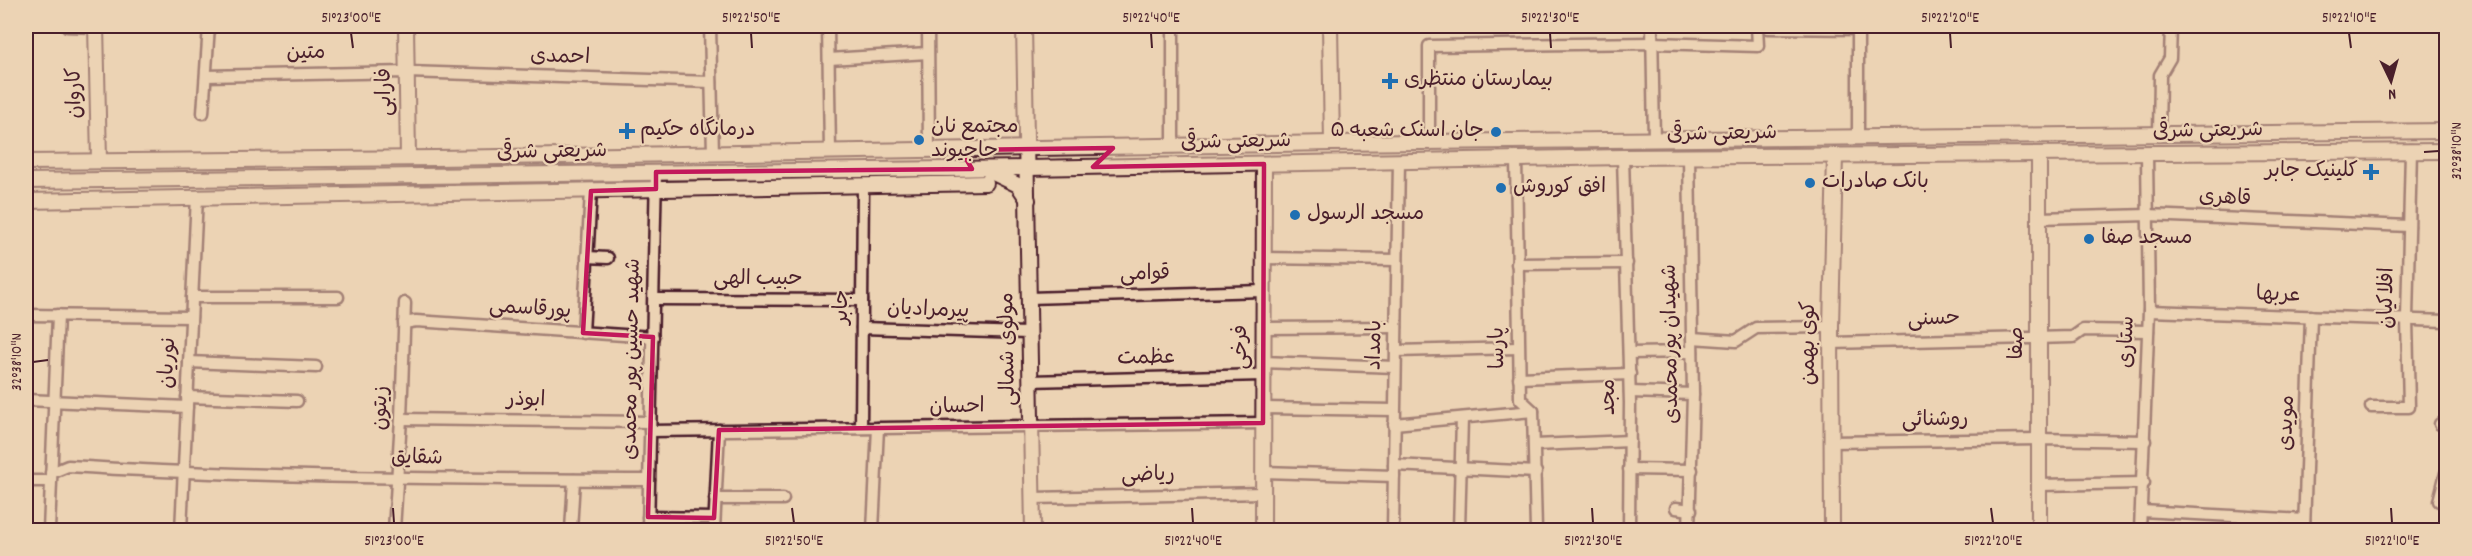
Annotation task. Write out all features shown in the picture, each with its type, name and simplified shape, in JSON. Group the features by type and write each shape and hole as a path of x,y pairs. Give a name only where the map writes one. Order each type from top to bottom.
{"main road":[{"name":"کاروان","path":"96,26 99,160"},
{"name":"فارابی","path":"406,26 408,158"},
{"name":"مولوی شمالی","path":"1024,26 1029,200 1033,531"},
{"path":"1329,26 1332,143"},
{"name":"شریعتی شرقی","path":"26,162 929,151 1332,143 2446,131"},
{"path":"2225,134 2225,153"},
{"path":"1112,166 1108,157 1113,148"},
{"path":"960,150 964,156 961,169"},
{"name":"شریعتی شرقی","path":"26,181 1028,168 1623,157 2446,151"},
{"name":"صفا","path":"2039,154 2039,531"},
{"name":"کوی بهمن","path":"1832,531 1831,327 1835,155"},
{"name":"فرخی","path":"1263,531 1264,164"},
{"path":"981,168 1012,182 1029,200"},
{"path":"911,185 912,169"},
{"path":"49,200 70,180 97,199"},
{"name":"شریعتی شرقی","path":"26,201 986,183"}],"street":[{"path":"67,26 96,26"},
{"path":"203,113 209,26"},
{"path":"710,26 713,154"},
{"path":"828,26 830,152"},
{"path":"928,26 929,151"},
{"path":"1173,26 1173,147"},
{"path":"1652,26 1654,140"},
{"path":"1430,142 1429,46 1652,43 1758,45 1757,26"},
{"path":"2158,134 2160,75 2170,58 2171,26"},
{"path":"1768,28 1858,27 1858,138"},
{"path":"829,59 928,53"},
{"name":"متین","path":"206,76 407,72"},
{"name":"احمدی","path":"407,72 711,82"},
{"name":"افلاکیان","path":"2371,407 2409,407 2407,319 2410,150"},
{"name":"ستاری","path":"2140,531 2144,483 2149,311 2147,154"},
{"name":"مجد","path":"1623,157 1630,392 1629,531"},
{"name":"شهیدان پورمحمدی","path":"1689,157 1693,394 1689,531"},
{"name":"پارسا","path":"1516,159 1520,399 1533,411 1536,531"},
{"name":"بامداد","path":"1393,531 1398,161"},
{"name":"شهید حسین پور محمدی","path":"648,531 656,172"},
{"name":"جابر","path":"861,428 863,186"},
{"path":"583,333 591,191"},
{"name":"نوریان","path":"181,531 197,198"},
{"name":"قاهری","path":"2039,218 2148,215 2409,226"},
{"path":"587,256 608,258"},
{"path":"1263,258 1397,260"},
{"path":"1517,264 1627,263"},
{"name":"قوامی","path":"1029,298 1263,291"},
{"path":"192,297 338,297"},
{"name":"حبیب الهی","path":"654,299 862,300"},
{"name":"زیتون","path":"394,531 405,303"},
{"name":"عربها","path":"2149,311 2446,321"},
{"path":"26,315 191,317"},
{"path":"49,531 58,315"},
{"name":"مویدی","path":"2304,525 2311,316"},
{"name":"پورقاسمی","path":"404,323 416,321 653,337"},
{"path":"1263,328 1396,327"},
{"path":"1692,338 1736,341 1756,328 1831,327"},
{"name":"پیرمرادیان","path":"862,328 1029,333"},
{"name":"حسنی","path":"1831,343 2039,336 2073,337 2083,330 2148,331"},
{"path":"1396,351 1518,348"},
{"path":"1629,353 1692,352"},
{"path":"189,362 316,367"},
{"name":"عظمت","path":"1030,381 1262,369 1395,367"},
{"path":"1519,378 1629,374"},
{"path":"1630,392 1693,394"},
{"path":"26,400 297,401"},
{"path":"1263,408 1394,410"},
{"path":"1394,424 1533,411"},
{"path":"1459,531 1462,418"},
{"name":"ابوذر","path":"401,419 650,426"},
{"name":"احسان","path":"650,426 719,430 1263,423"},
{"path":"873,531 878,428"},
{"path":"714,531 719,430"},
{"name":"روشنائی","path":"1832,442 2039,439 2145,441"},
{"path":"1535,445 1630,441"},
{"name":"شقایق","path":"26,481 50,477 68,466 184,473 398,479 649,480"},
{"path":"1263,472 1460,468 1536,472"},
{"path":"1629,469 1692,470"},
{"path":"2439,501 2446,473"},
{"path":"571,531 574,480"},
{"path":"2039,485 2144,483"},
{"name":"ریاضی","path":"1033,498 1263,493"},
{"path":"716,499 783,499"},
{"path":"1676,508 1690,510"},
{"path":"2142,512 2304,525"},
{"path":"648,517 714,518"}],"highlighted area":[{"path":"1113,148 1093,167 1264,164 1263,423 719,430 714,518 648,517 653,337 583,333 591,191 656,189 656,172 972,169 961,150"}],"place":[{"name":"بیمارستان منتظری","path":"1390,81"},
{"name":"درمانگاه حکیم","path":"627,131"},
{"name":"جان اسنک شعبه ۵","path":"1496,132"},
{"name":"مجتمع نان حاجیوند","path":"919,140"},
{"name":"کلینیک جابر","path":"2371,172"},
{"name":"بانک صادرات","path":"1810,183"},
{"name":"افق کوروش","path":"1501,188"},
{"name":"مسجد الرسول","path":"1295,215"},
{"name":"مسجد صفا","path":"2089,239"}]}
